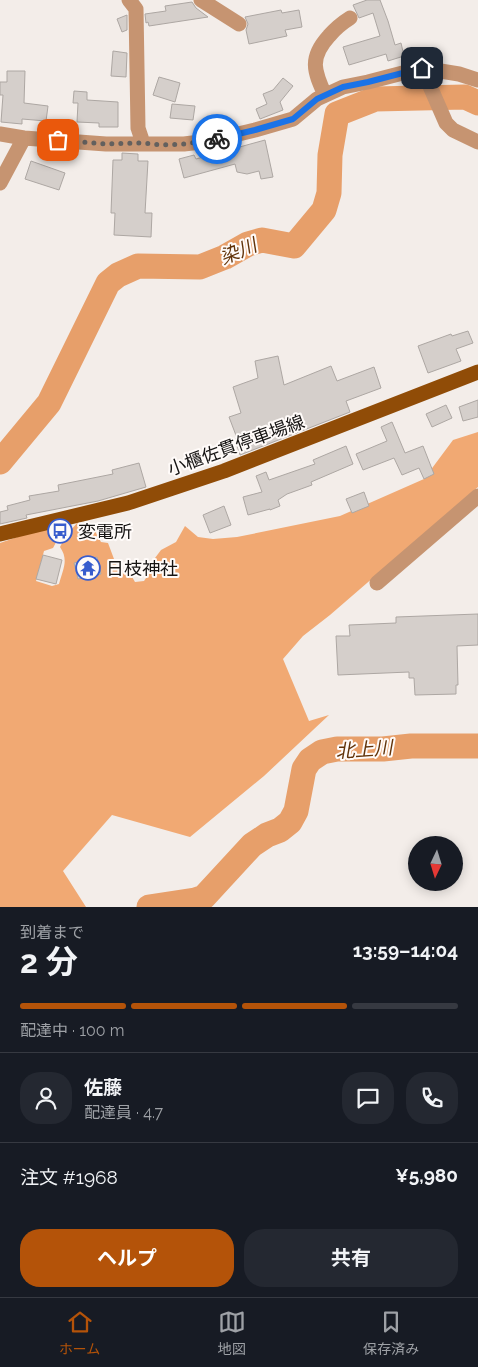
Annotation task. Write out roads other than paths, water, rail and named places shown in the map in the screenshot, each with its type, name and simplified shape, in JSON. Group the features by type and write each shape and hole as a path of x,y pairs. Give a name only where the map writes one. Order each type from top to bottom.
{"main road":[{"name":"小櫃佐貫停車場線","path":"0,534 128,503 216,474 478,372"}],"street":[{"path":"201,0 239,24"},
{"path":"133,1 136,9 138,128 143,143"},
{"path":"324,95 316,75 316,60 319,48 350,18"},
{"path":"424,72 446,122 453,130 478,142"},
{"path":"0,134 24,138 106,144 184,144 209,141 293,119 317,99 343,87 424,72 459,74 478,80"},
{"path":"0,183 24,138"},
{"path":"377,583 478,496"}],"waterway":[{"name":"染川","path":"0,462 49,403 108,283 118,275 138,266 200,267 225,257 248,244 262,240 294,246 324,210 329,193 330,155 337,114 375,99 465,97 478,103"},
{"name":"北上川","path":"149,907 204,897 252,845 267,835 280,830 290,822 296,811 304,769 310,760 322,752 337,749 383,749 411,746 478,746"}],"place":[{"name":"変電所","path":"60,531"},
{"name":"日枝神社","path":"88,568"}]}
